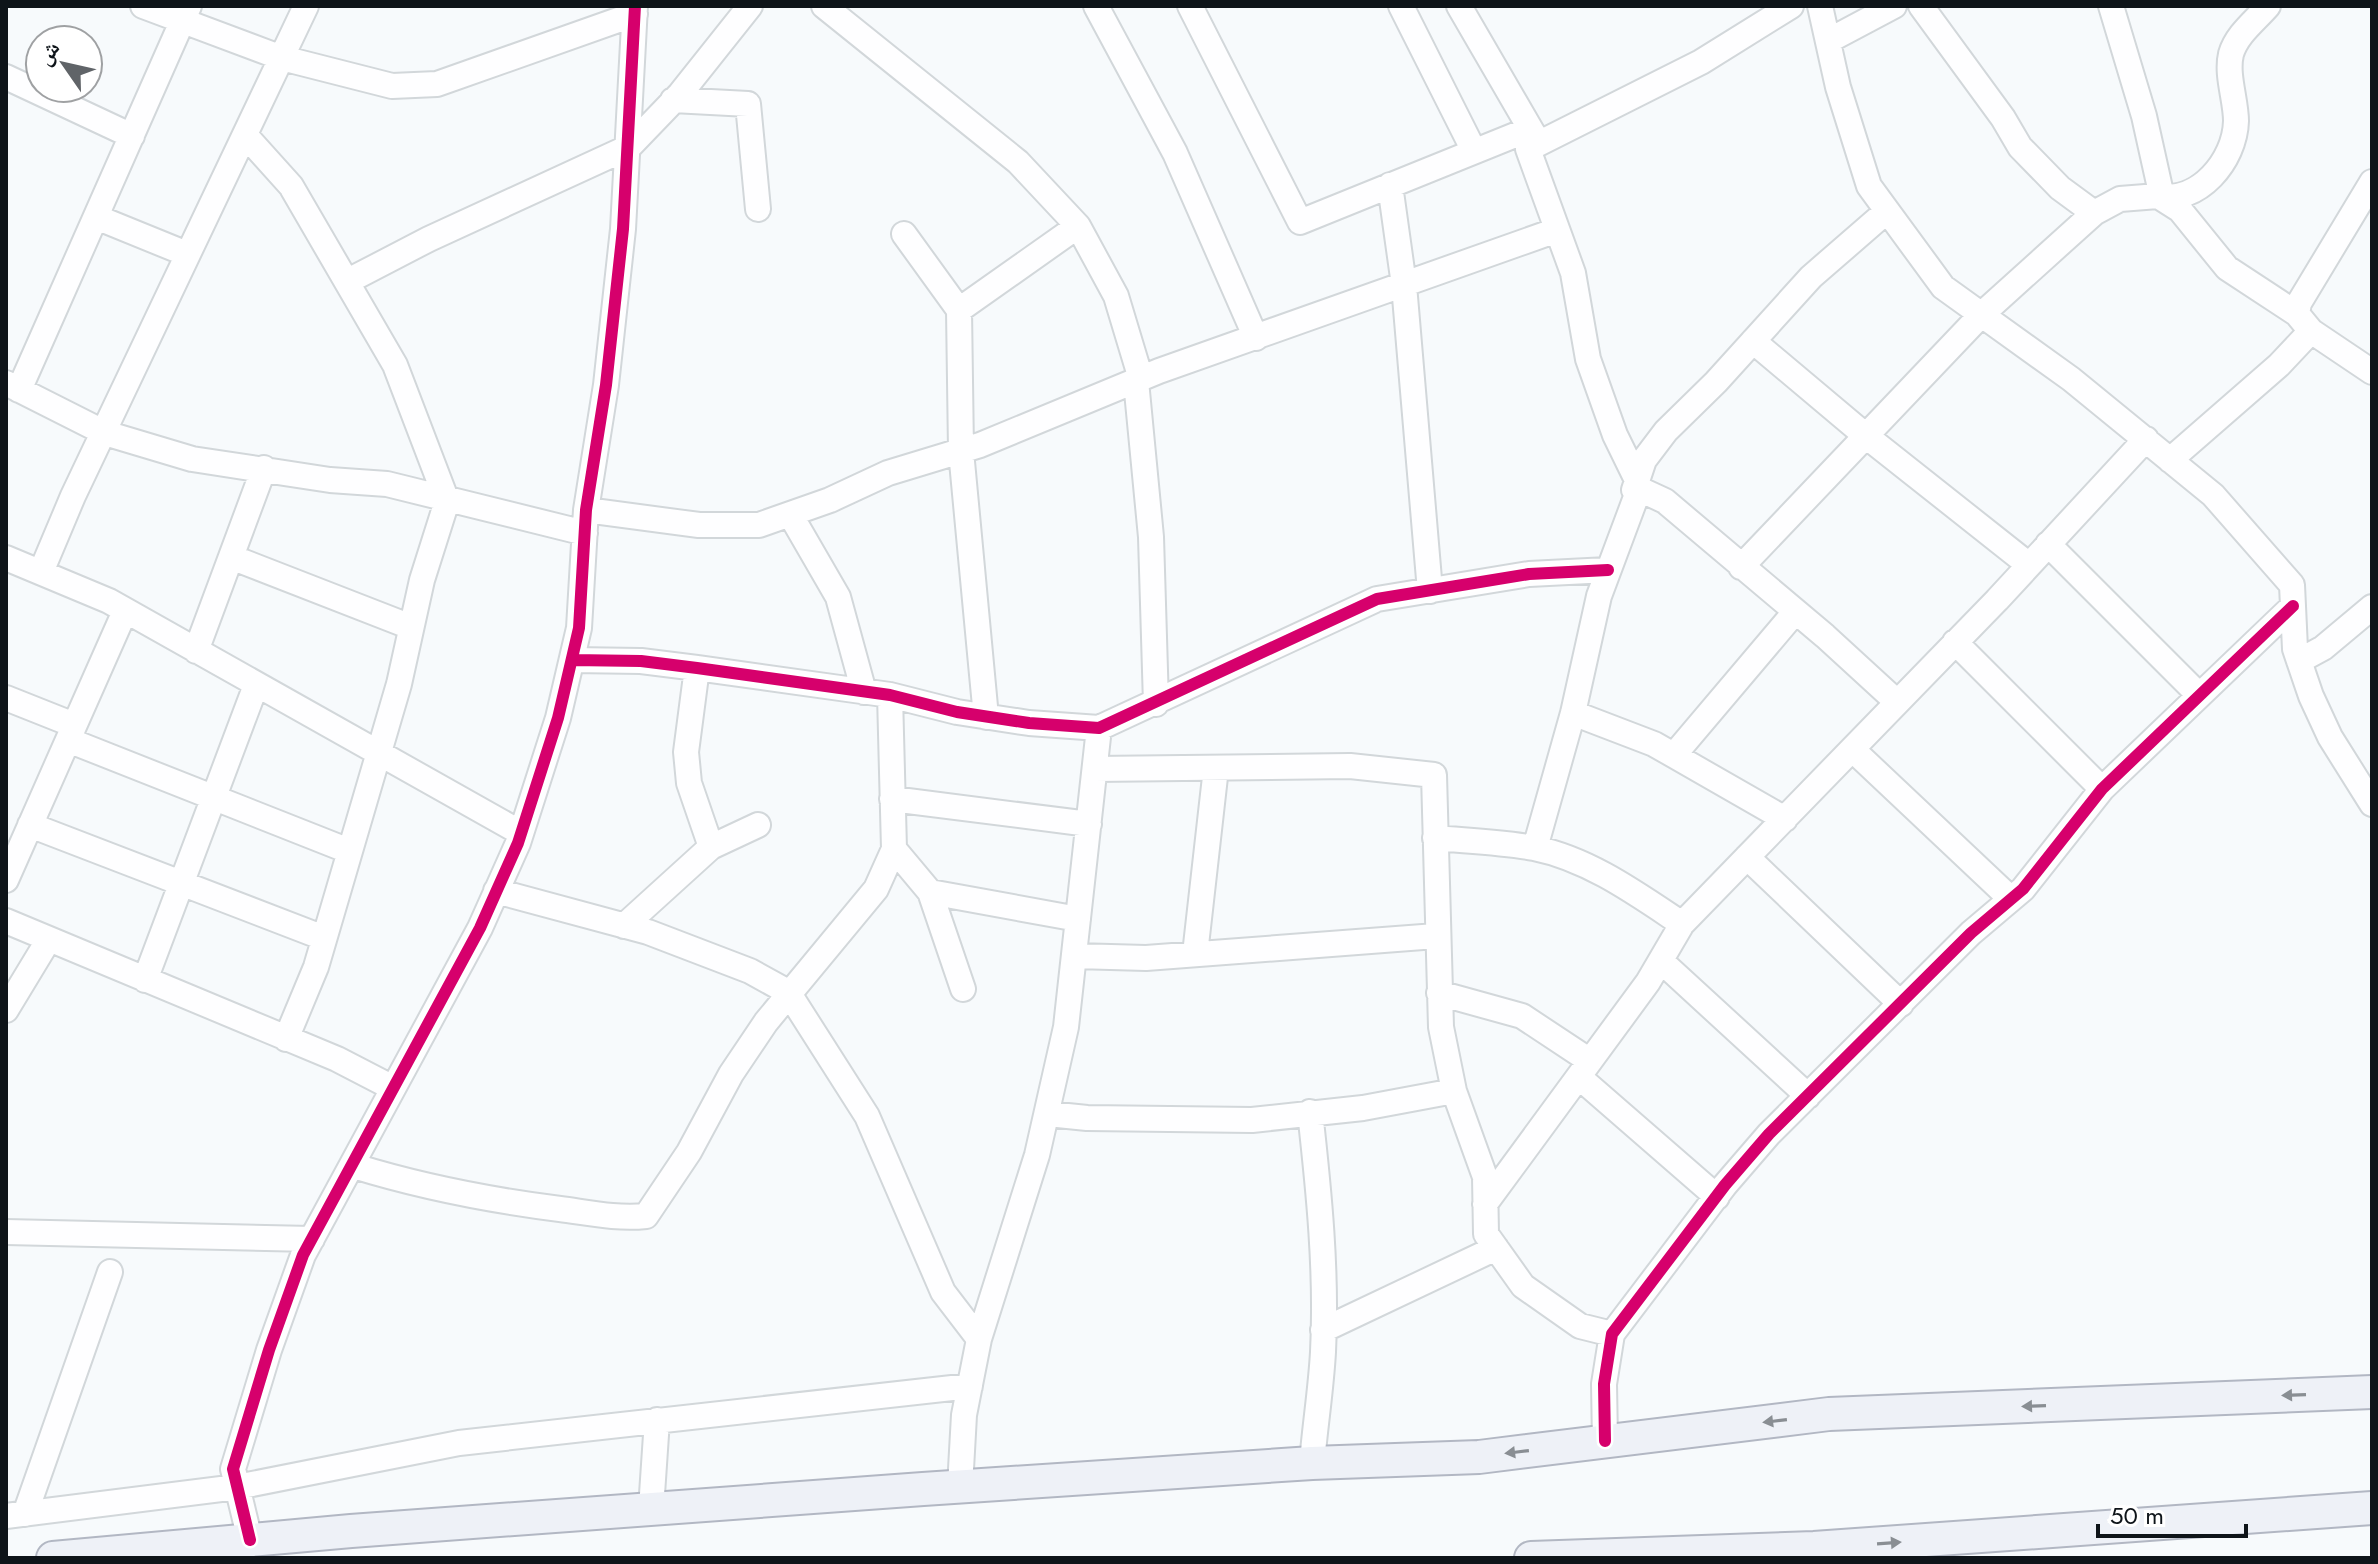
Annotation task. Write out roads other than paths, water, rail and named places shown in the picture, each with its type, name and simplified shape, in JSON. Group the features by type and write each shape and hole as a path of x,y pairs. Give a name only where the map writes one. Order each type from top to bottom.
{"main road":[{"path":"67,1557 250,1540 960,1487 1312,1463 1479,1457 1829,1414 2372,1392"},
{"path":"1531,1558 1814,1548 2372,1508"}],"street":[{"path":"143,6 186,14 282,58 392,86 437,84 635,10 629,147 606,385 585,521 579,628 558,718 521,833 496,891 298,1269 233,1469 250,1540"},
{"path":"41,572 73,496 306,6"},
{"path":"348,281 442,232 629,147 673,100 750,6"},
{"path":"824,6 1018,162 1078,226 1116,296 1138,380 1151,537 1156,704"},
{"path":"1096,6 1175,153 1256,338"},
{"path":"1190,6 1300,222 1474,151 1535,136 1676,75 1791,6"},
{"path":"1401,6 1474,151"},
{"path":"1459,6 1535,136"},
{"path":"1820,6 1838,87 1869,186 1943,287 2071,379 2213,495 2292,585 2295,649 2299,661 2330,737 2372,804"},
{"path":"1828,41 1894,6"},
{"path":"1921,6 2030,158 2060,188 2094,213"},
{"path":"2111,6 2144,116 2160,196 2180,210 2227,268 2372,372"},
{"path":"1741,567 1981,315 2094,213 2120,199 2177,198 2196,193 2229,149 2236,126 2229,66 2232,52 2242,33 2268,6"},
{"path":"186,14 96,217 13,386 105,433 192,459 330,480 387,484 447,501 585,521 759,525 888,473 961,451 1138,380 1557,230"},
{"path":"6,77 132,136"},
{"path":"673,100 748,104 758,209"},
{"path":"246,136 291,186 395,365 447,501 324,938 286,1039"},
{"path":"1535,136 1528,149 1573,273 1588,359 1635,487 1654,494 1897,702"},
{"path":"2170,460 2279,365 2304,322 2299,303 2372,182"},
{"path":"1390,185 1404,285 1430,591"},
{"path":"1535,848 1573,713 1608,570 1644,460 1666,431 1811,277 1887,211"},
{"path":"96,217 187,254"},
{"path":"959,310 1078,226"},
{"path":"904,234 959,310 961,451 986,717"},
{"path":"1753,341 1866,436 2029,565"},
{"path":"1485,1204 1661,961 1682,924 1853,750 2146,439"},
{"path":"196,651 264,468"},
{"path":"790,514 838,597 864,692"},
{"path":"2048,544 2199,695"},
{"path":"231,557 411,627"},
{"path":"6,558 125,611 521,833"},
{"path":"572,660 641,661 697,668 890,695 986,717 1099,728 1377,599 1529,574 1608,570"},
{"path":"1605,1441 1604,1384 1612,1334 1717,1197 1769,1134 2033,877 2102,789 2293,606"},
{"path":"2299,661 2323,648 2372,607"},
{"path":"6,880 125,611"},
{"path":"1674,755 1795,612"},
{"path":"1955,642 2102,789"},
{"path":"697,668 686,752 689,783 711,847"},
{"path":"145,980 256,685"},
{"path":"354,1166 417,1186 485,1199 621,1218 646,1216 689,1152 731,1074 788,992 876,889 894,849 890,695"},
{"path":"6,698 71,733 213,797 349,851"},
{"path":"1573,713 1674,755 1785,819"},
{"path":"960,1487 964,1415 979,1339 1048,1114 1075,956 1099,728"},
{"path":"1853,750 2011,899"},
{"path":"1095,769 1350,766 1434,775 1436,936 1441,1027 1454,1091 1485,1177 1486,1234 1523,1286 1580,1326 1612,1334"},
{"path":"1195,954 1216,768"},
{"path":"892,799 1089,824"},
{"path":"30,825 324,938"},
{"path":"624,926 711,847 758,825"},
{"path":"1435,838 1535,848 1605,875 1682,924"},
{"path":"894,849 930,892 963,989"},
{"path":"1747,857 1901,1004"},
{"path":"496,891 624,926 750,971 788,992 867,1116 943,1292 979,1339"},
{"path":"930,892 1078,919"},
{"path":"6,921 337,1059 393,1088"},
{"path":"1075,956 1146,958 1436,936"},
{"path":"6,1010 49,939"},
{"path":"1661,961 1808,1096"},
{"path":"1439,993 1522,1016 1584,1069 1717,1197"},
{"path":"1048,1114 1191,1121 1252,1120 1363,1108 1454,1091"},
{"path":"1310,1112 1320,1200 1323,1330 1312,1463"},
{"path":"6,1232 312,1239"},
{"path":"1323,1330 1496,1248"},
{"path":"110,1272 15,1515 237,1487 459,1443 970,1386"},
{"path":"651,1509 657,1420"}]}
